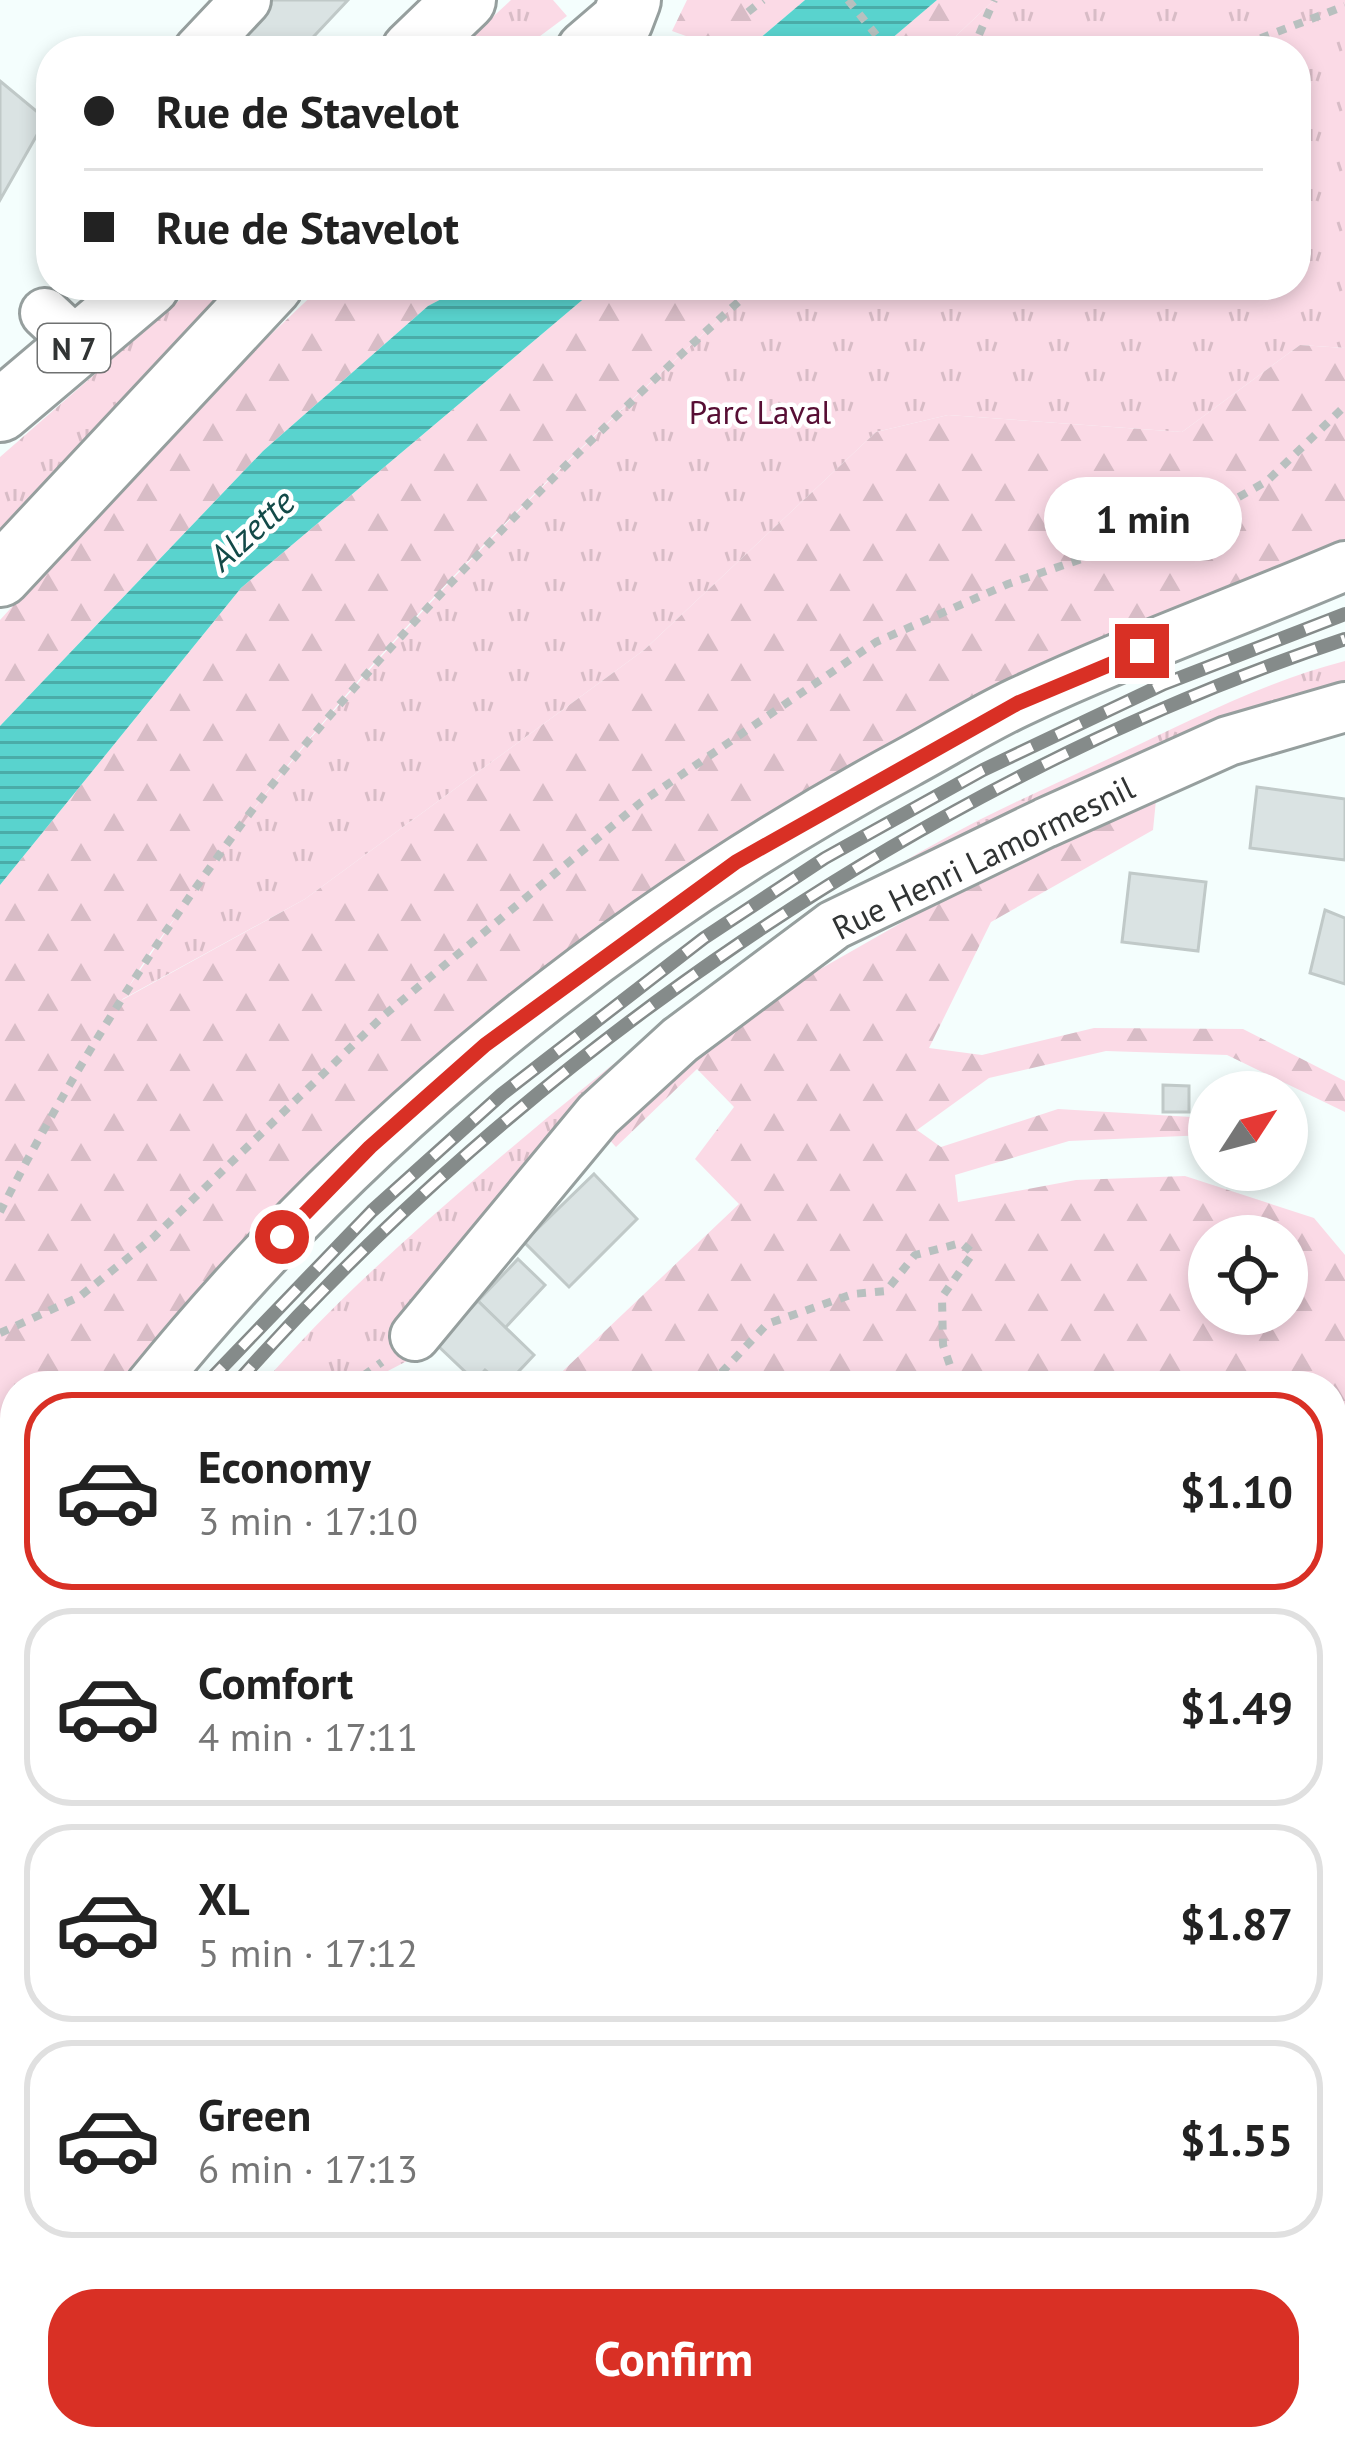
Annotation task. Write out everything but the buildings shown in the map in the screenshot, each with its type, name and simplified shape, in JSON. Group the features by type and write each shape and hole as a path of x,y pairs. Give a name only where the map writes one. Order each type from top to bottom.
{"main road":[{"path":"427,36 464,0"},
{"path":"604,36 622,21 629,0"},
{"name":"N 7","path":"0,411 62,329 119,300"},
{"path":"0,576 258,300"}],"street":[{"path":"212,36 246,0"},
{"path":"162,1371 223,1297 370,1147 485,1045 736,862 1018,703 1345,566"},
{"name":"Rue Henri Lamormesnil","path":"415,1336 598,1115 680,1040 834,925 1228,741 1345,707"}],"path":[{"path":"748,12 763,0"},
{"path":"848,0 877,36"},
{"path":"978,36 994,0"},
{"path":"1266,36 1345,6"},
{"path":"0,1212 50,1114 119,1001 237,830 347,695 513,517 740,300"},
{"path":"0,1333 79,1297 154,1237 382,1017 640,803 876,642 1008,584 1202,518 1267,481 1345,406"},
{"path":"723,1371 767,1324 854,1294 886,1291 915,1256 961,1243 973,1253 942,1297 943,1345 952,1371"}],"green space":[{"path":"511,0 553,0 567,16 540,36 472,36"},
{"path":"687,0 805,0 763,36 686,36 672,31"},
{"path":"937,0 994,0 956,36 895,36"},
{"name":"Parc Laval","path":"994,0 1345,0 1345,348 1300,345 1182,432 948,415 876,432 644,650 305,899 119,1001 223,849 358,683 551,478 741,300 1311,300 1311,36 956,36"},
{"path":"180,300 222,300 145,373 0,536 0,457"},
{"path":"307,300 439,300 263,451 0,726 0,620 187,414"},
{"path":"582,300 741,300 535,493 392,642 262,799 160,938 122,1000 305,899 644,650 876,432 948,415 1182,432 1300,345 1345,348 1345,566 1018,703 597,960 166,1371 0,1371 0,885 241,588"},
{"path":"1345,661 1345,689 672,1030 430,1349 388,1371 274,1371 343,1299 490,1166 664,1024 787,936 914,855 996,811 1287,679"},
{"path":"1157,790 1153,830 991,922 929,1048 982,1055 1094,1028 1243,1029 1345,1081 1345,1112 1308,1094 1308,1071 1260,1071 1227,1055 1106,1051 989,1078 917,1130 941,1147 1058,1109 1188,1117 1188,1136 1069,1141 955,1175 958,1202 1076,1180 1185,1176 1188,1191 1231,1191 1305,1215 1188,1215 1188,1335 1308,1335 1308,1216 1314,1218 1345,1255 1345,1371 563,1371 739,1204 695,1159 734,1107 697,1069 616,1147 603,1133 682,1048 1050,838"}],"water":[{"path":"805,0 937,0 895,36 763,36"},
{"name":"Alzette","path":"439,300 582,300 241,588 0,885 0,726 263,451"}],"railway":[{"path":"218,1371 372,1211 502,1094 704,938 825,858 983,770 1164,684 1345,614"},
{"path":"248,1371 347,1266 471,1151 603,1042 742,942 887,850 1037,768 1190,697 1345,639"}],"route":[{"path":"282,1237 370,1147 485,1045 736,862 1018,703 1142,651"}]}
